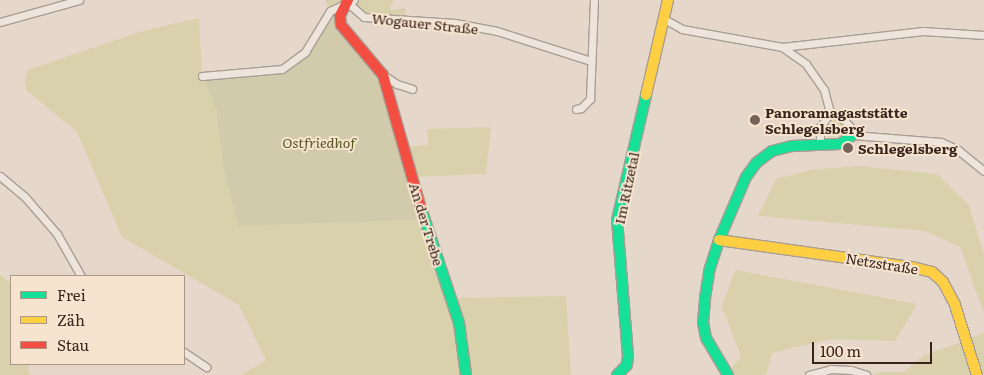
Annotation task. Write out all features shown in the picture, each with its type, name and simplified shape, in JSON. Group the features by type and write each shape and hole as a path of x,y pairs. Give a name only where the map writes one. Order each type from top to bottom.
{"street":[{"path":"0,22 79,0"},
{"path":"576,109 581,108 590,99 594,0"},
{"name":"Im Ritzetal","path":"617,375 622,372 627,364 628,356 617,220 668,0"},
{"path":"202,76 282,69 305,52 330,10 350,1"},
{"name":"Wogauer Straße","path":"350,1 364,17 456,23 496,31 591,61"},
{"name":"An der Trebe","path":"350,1 340,16 341,25 382,75 397,84 412,89"},
{"path":"664,19 682,29 782,47 923,30 984,35"},
{"path":"782,47 806,64 824,90 830,113"},
{"name":"An der Trebe","path":"382,75 424,220 460,323 466,375"},
{"path":"830,113 838,115 845,121 852,129 853,135"},
{"path":"820,144 820,127 830,113"},
{"path":"728,375 711,348 703,323 710,268 719,240 746,177 756,163 764,156 784,147 840,144 853,135 941,142 958,150 984,171"},
{"path":"0,176 25,197 57,234 80,275"},
{"name":"Netzstraße","path":"719,240 912,267 932,272 943,282 955,305 977,375"},
{"path":"185,353 206,367"},
{"path":"808,375 831,369 851,370 866,375"}],"shaded area":[{"path":"325,0 393,0 393,4 390,5 391,10 406,8 404,19 364,17 348,3 330,11"},
{"path":"199,18 202,76 216,108 223,165 238,226 424,220 451,298 566,296 571,375 241,375 266,360 239,305 122,237 77,132 26,90 25,80 28,70 142,31"},
{"path":"837,118 846,130 845,136 829,137 824,133 826,124"},
{"path":"491,127 486,174 412,177 406,147 428,145 427,129"},
{"path":"858,166 937,174 969,205 984,255 984,313 960,247 925,231 758,216 776,179 810,170"},
{"path":"735,270 917,304 895,341 831,339 772,353 766,375 733,375 732,367 741,357 725,314 721,309"},
{"path":"0,274 10,283 10,365 30,365 28,371 31,375 0,375"},
{"path":"984,332 984,375 980,375 969,339"},
{"path":"962,342 973,375 872,375 880,372 904,372 924,355"}],"green space":[{"name":"Ostfriedhof","path":"348,3 340,16 383,75 424,220 238,226 223,165 216,108 202,76 283,69 305,52 330,11"}],"traffic: fast":[{"path":"617,375 627,365 628,356 617,220 646,95"},
{"path":"728,375 706,338 703,323 705,298 710,268 719,240 746,177 756,163 772,151 792,146 840,144 853,135"},
{"path":"421,208 459,323 466,375"}],"traffic: slow":[{"path":"646,95 668,0"},
{"path":"719,240 912,267 932,272 943,282 955,305 977,375"}],"traffic: jam":[{"path":"348,0 340,16 341,25 383,75 421,208"}],"place":[{"name":"Panoramagaststätte Schlegelsberg","path":"755,120"},
{"name":"Schlegelsberg","path":"848,148"}]}
